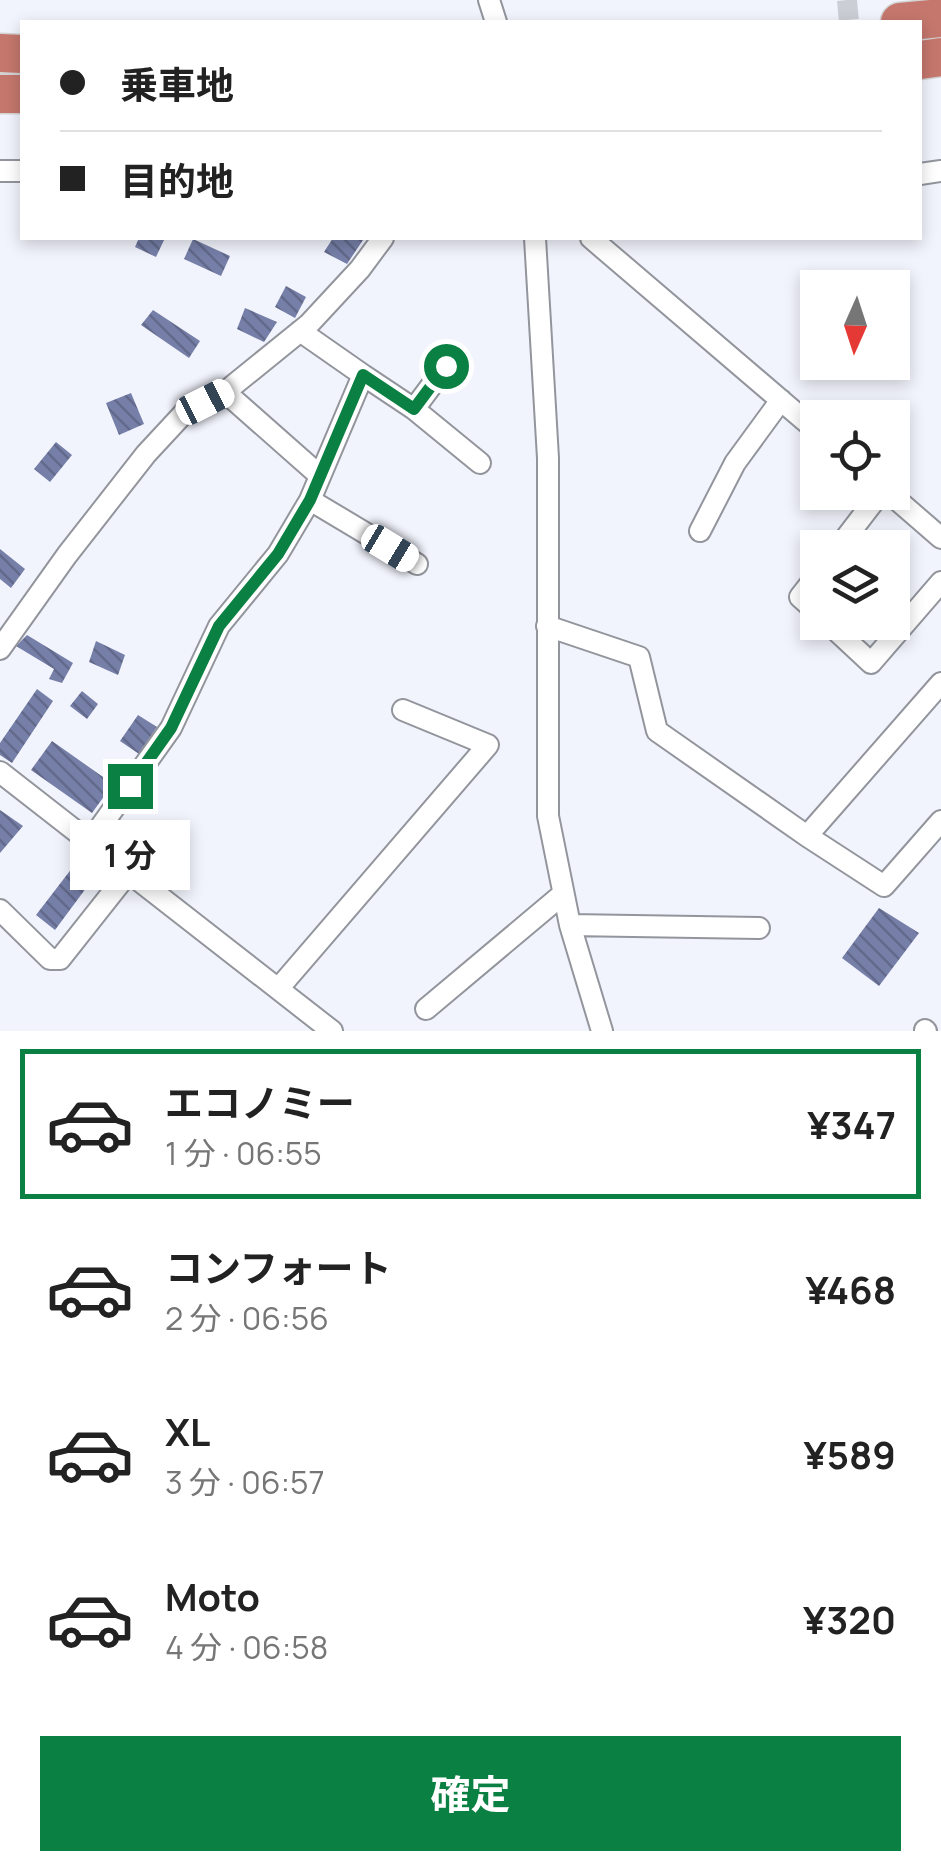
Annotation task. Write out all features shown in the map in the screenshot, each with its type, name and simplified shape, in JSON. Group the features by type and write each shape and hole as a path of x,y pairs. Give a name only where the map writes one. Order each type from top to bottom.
{"street":[{"path":"0,649 67,555 146,454 185,412 225,392 300,331 360,269 382,240"},
{"path":"534,240 548,458 548,816 570,926 602,1031"},
{"path":"593,240 800,416"},
{"path":"300,331 414,409 480,462"},
{"path":"414,409 446,366"},
{"path":"90,843 171,728 219,626 278,554 310,500 363,375"},
{"path":"225,392 319,475"},
{"path":"700,531 735,463 781,400"},
{"path":"310,500 417,564"},
{"path":"853,530 869,510"},
{"path":"906,510 941,538"},
{"path":"910,618 941,582"},
{"path":"548,626 640,657 656,732 884,886 941,821"},
{"path":"846,640 871,663 891,640"},
{"path":"807,836 941,682"},
{"path":"278,989 488,745 403,710"},
{"path":"0,772 332,1031"},
{"path":"0,910 50,959 60,959 128,873"},
{"path":"426,1010 562,894"},
{"path":"570,926 759,928"}],"building":[{"path":"138,240 164,240 156,257 135,247"},
{"path":"193,240 230,256 221,276 184,259"},
{"path":"332,240 363,240 347,264 324,252"},
{"path":"286,286 306,297 295,318 275,307"},
{"path":"245,308 277,322 264,342 237,329"},
{"path":"153,310 200,341 189,358 141,325"},
{"path":"131,393 144,424 119,435 106,403"},
{"path":"56,442 72,455 50,482 34,469"},
{"path":"0,549 25,569 11,588 0,579"},
{"path":"27,635 73,663 62,683 49,679 54,669 16,646"},
{"path":"96,641 125,655 118,675 89,662"},
{"path":"37,689 53,701 12,763 0,755 0,743"},
{"path":"82,691 98,704 87,719 70,706"},
{"path":"138,715 157,727 139,754 120,741"},
{"path":"52,741 113,784 92,813 31,770"},
{"path":"0,810 23,826 0,853"},
{"path":"79,859 98,872 55,930 36,915"},
{"path":"879,908 919,933 879,986 842,958"}],"tunnel":[{"path":"847,0 849,20"}],"route":[{"path":"130,786 171,728 219,626 278,554 310,500 363,375 414,409 446,366"}]}
